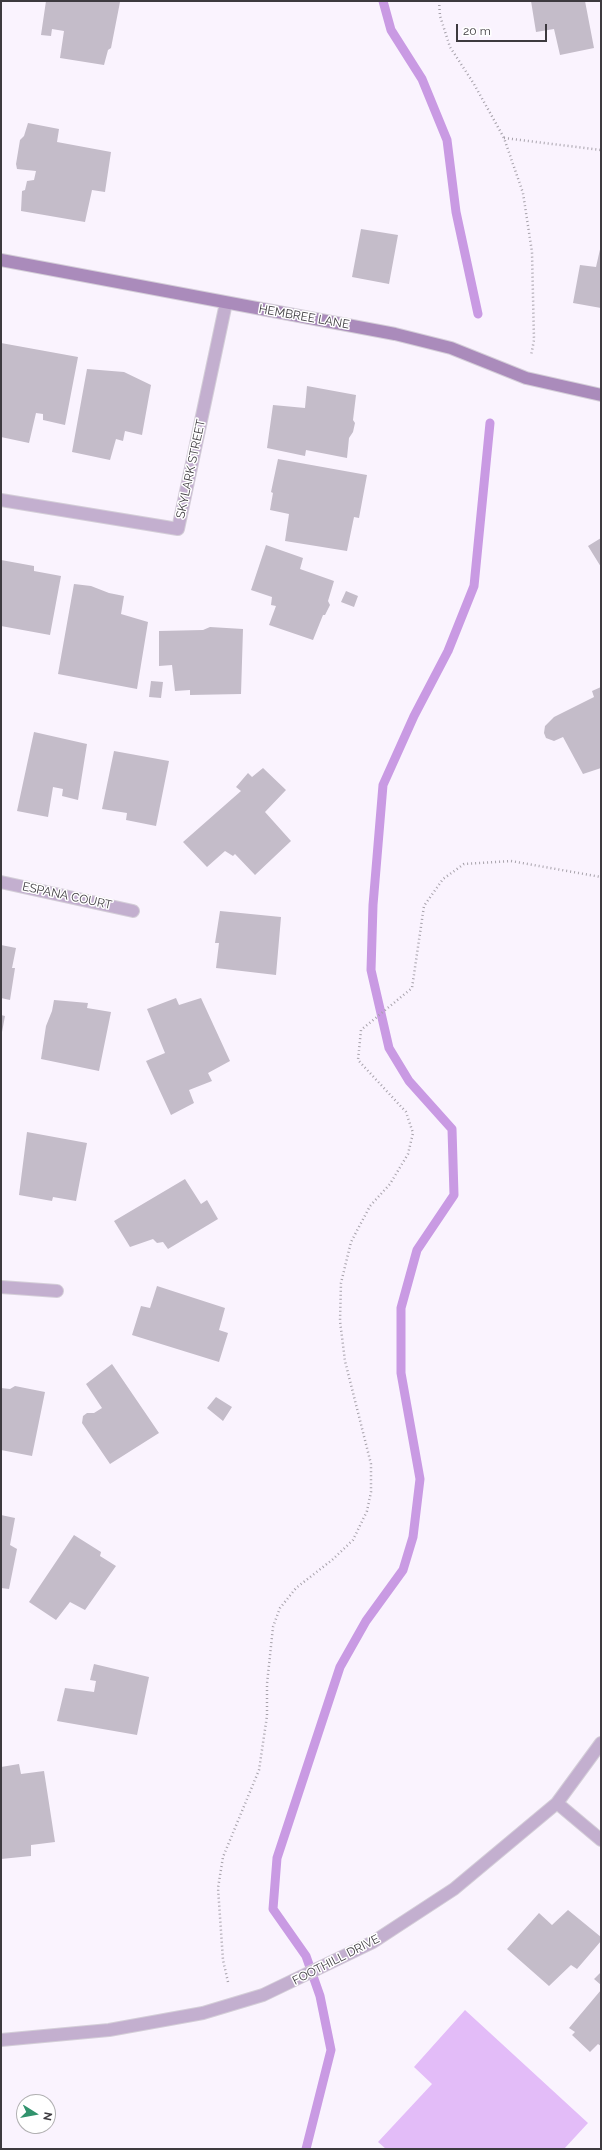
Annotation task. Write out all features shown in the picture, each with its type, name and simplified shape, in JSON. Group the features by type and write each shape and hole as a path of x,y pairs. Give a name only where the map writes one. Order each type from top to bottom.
{"street":[{"name":"HEMBREE LANE","path":"1,260 395,334 451,348 526,378 601,395"},
{"name":"SKYLARK STREET","path":"1,500 178,529 226,303"},
{"name":"ESPANA COURT","path":"1,882 133,911"},
{"path":"1,1287 57,1291"},
{"name":"FOOTHILL DRIVE","path":"1,2040 109,2030 161,2022 233,2005 263,1995 294,1982 373,1942 454,1889 557,1802 601,1742"},
{"path":"557,1802 601,1840"}],"path":[{"path":"439,1 440,16 450,47 474,84 504,138 523,193 532,252 534,340 526,378"},
{"path":"504,138 601,150"},
{"path":"233,2005 223,1960 218,1888 223,1857 259,1770 267,1716 267,1684 273,1627 280,1608 296,1588 332,1560 353,1540 367,1512 371,1492 371,1464 345,1361 340,1321 341,1283 351,1242 370,1206 390,1184 408,1154 413,1133 406,1112 358,1060 361,1030 412,988 424,906 443,879 464,864 511,862 601,877"}],"shaded area":[{"path":"465,2010 588,2123 564,2149 386,2149 378,2142 432,2084 414,2067"}],"building":[{"path":"46,1 120,2 111,48 108,50 104,65 60,58 64,31 52,29 51,36 41,35"},
{"path":"531,1 585,1 594,48 560,55 554,29 536,32"},
{"path":"28,123 59,129 57,142 111,152 105,192 92,190 85,222 21,211 22,191 25,190 27,181 34,180 36,171 17,169 16,164 20,140 24,136"},
{"path":"361,229 398,235 389,284 352,277"},
{"path":"601,245 601,308 573,303 580,265 596,267"},
{"path":"1,343 78,357 65,425 43,420 43,414 36,413 29,443 1,437"},
{"path":"87,369 124,372 151,385 142,435 125,431 123,441 116,439 110,460 72,452"},
{"path":"307,386 356,395 353,420 355,423 353,432 349,438 347,458 306,450 305,456 267,448 273,405 305,408"},
{"path":"278,459 367,475 359,518 354,517 347,551 285,541 289,514 270,510 273,493 271,492"},
{"path":"601,538 601,567 588,546"},
{"path":"266,545 303,558 300,569 334,581 328,601 330,605 325,615 323,615 313,640 269,625 276,606 271,605 272,597 251,590"},
{"path":"1,560 34,566 34,571 61,576 50,635 1,626"},
{"path":"74,584 91,586 109,593 124,596 121,614 148,622 137,689 58,674"},
{"path":"346,591 358,596 354,607 341,602"},
{"path":"210,627 243,629 241,694 190,695 190,690 175,691 172,665 159,666 159,631 203,630"},
{"path":"151,681 163,682 161,698 149,697"},
{"path":"601,687 601,768 583,774 563,737 554,741 546,738 544,733 545,726 554,717 594,697 592,691"},
{"path":"34,732 87,744 78,800 62,796 63,789 53,787 48,817 17,811"},
{"path":"114,751 169,761 156,826 126,820 127,813 102,809"},
{"path":"263,768 286,790 265,812 291,841 255,875 235,854 233,856 225,851 207,867 183,842 241,791 236,787 248,773 252,777"},
{"path":"220,911 281,917 276,975 216,968 219,943 215,943"},
{"path":"1,945 16,948 12,968 15,968 10,1000 1,998"},
{"path":"176,998 179,1005 201,998 230,1061 208,1073 212,1081 189,1090 194,1103 171,1115 146,1061 165,1053 147,1009"},
{"path":"54,1000 88,1003 87,1008 111,1012 99,1071 41,1059 46,1026 52,1011"},
{"path":"1,1015 5,1016 2,1032 1,1032"},
{"path":"27,1132 87,1143 76,1201 53,1197 52,1201 19,1195"},
{"path":"185,1179 201,1204 207,1200 218,1219 168,1249 163,1242 157,1243 153,1239 130,1247 114,1221"},
{"path":"157,1286 225,1308 219,1330 228,1333 219,1362 132,1335 141,1306 150,1308"},
{"path":"112,1364 159,1433 110,1464 82,1423 83,1416 87,1413 94,1413 102,1408 86,1384"},
{"path":"15,1386 45,1392 32,1456 1,1450 1,1388 10,1389"},
{"path":"216,1397 232,1407 223,1421 207,1408"},
{"path":"1,1515 15,1518 10,1545 17,1549 9,1589 1,1588"},
{"path":"74,1535 101,1552 100,1556 116,1566 85,1610 70,1602 56,1620 29,1602"},
{"path":"94,1664 149,1677 137,1735 57,1721 65,1688 94,1692 96,1681 90,1680"},
{"path":"19,1764 21,1774 44,1771 55,1842 31,1845 31,1856 1,1859 1,1767"},
{"path":"568,1910 601,1937 601,1941 577,1969 571,1965 549,1986 507,1949 539,1913 552,1925"},
{"path":"601,1972 601,1985 594,1979"},
{"path":"601,1990 601,2046 598,2044 590,2052 572,2035 575,2032 569,2028"}],"waterway":[{"path":"383,1 391,30 422,79 447,140 456,212 478,314"},
{"path":"306,2149 331,2050 320,1996 306,1956 273,1909 277,1858 340,1667 366,1621 403,1570 413,1537 420,1479 401,1373 401,1308 417,1250 454,1195 452,1129 409,1081 389,1048 371,970 373,905 383,785 414,716 448,651 474,586 490,423"}]}
